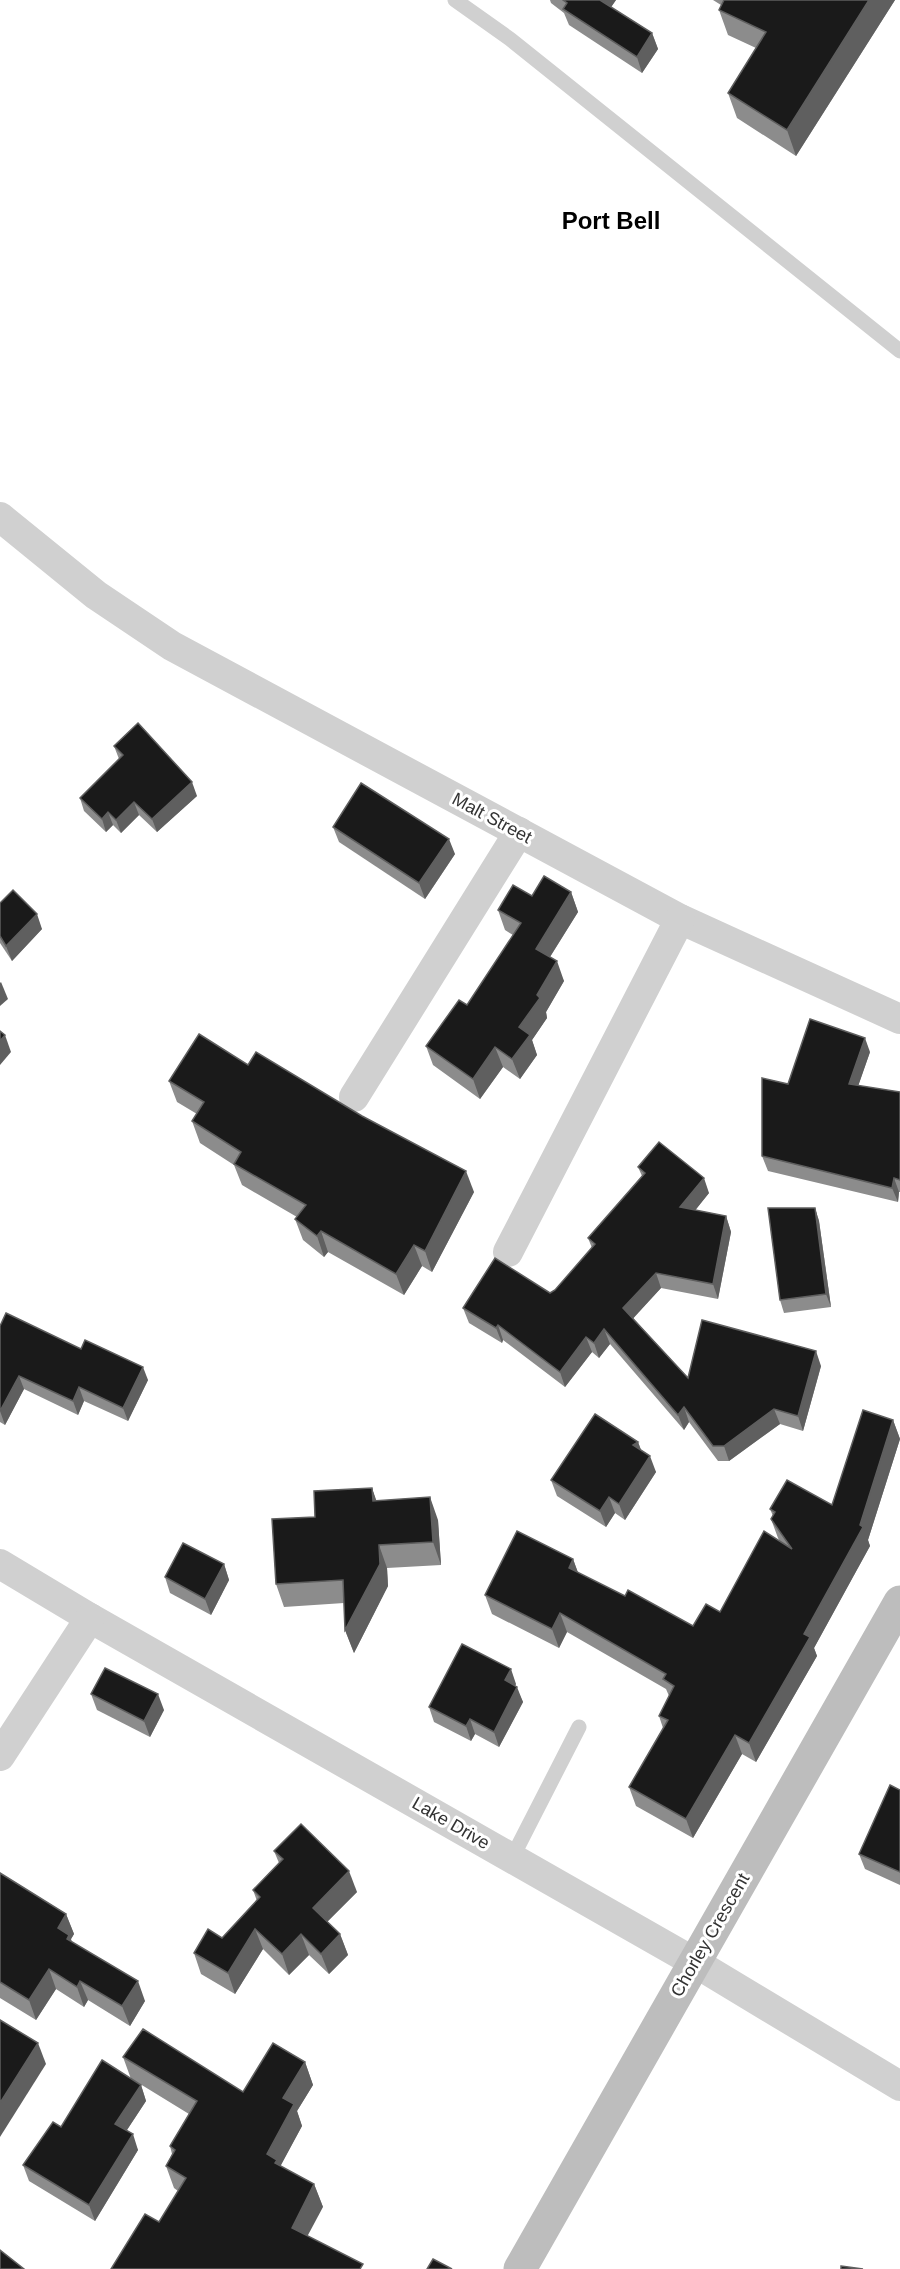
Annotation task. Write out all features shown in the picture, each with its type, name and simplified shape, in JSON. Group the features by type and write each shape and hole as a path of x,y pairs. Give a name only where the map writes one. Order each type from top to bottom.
{"main road":[{"name":"Chorley Crescent","path":"520,2269 900,1602"}],"street":[{"name":"Malt Street","path":"0,517 96,595 172,645 680,919 900,1018"},
{"path":"354,1097 519,832"},
{"path":"508,1252 680,919"},
{"name":"Lake Drive","path":"0,1564 90,1618 694,1962 900,2086"},
{"path":"0,1756 90,1618"}],"lane":[{"path":"455,0 510,39 900,351"},
{"path":"512,1858 579,1727"}],"building":[{"path":"563,0 600,0 652,33 637,57 563,9 567,3"},
{"path":"724,0 869,0 787,130 728,93 766,32 719,10"},
{"path":"138,723 192,782 152,819 134,802 116,820 108,812 102,819 80,798 123,755 114,746"},
{"path":"361,783 449,839 419,883 333,827"},
{"path":"544,876 571,892 536,949 557,961 537,995 540,998 519,1027 530,1035 512,1059 495,1047 473,1079 426,1046 459,1000 467,1005 521,923 498,910 513,885 532,896"},
{"path":"13,890 37,914 6,946 0,936 0,903"},
{"path":"810,1019 865,1038 849,1084 900,1092 900,1180 894,1178 892,1188 762,1156 762,1078 788,1084"},
{"path":"0,1031 5,1035 0,1041"},
{"path":"199,1034 248,1065 256,1052 362,1116 466,1171 425,1251 414,1245 396,1274 321,1231 317,1236 295,1219 306,1205 234,1164 241,1152 192,1121 204,1102 169,1081"},
{"path":"659,1142 704,1178 680,1207 726,1216 713,1284 656,1273 623,1308 688,1378 702,1320 816,1351 798,1416 774,1409 724,1446 713,1446 684,1407 678,1415 604,1329 594,1343 586,1337 560,1372 498,1325 496,1328 463,1308 495,1258 550,1293 555,1290 595,1244 588,1238 645,1173 638,1167"},
{"path":"768,1208 815,1208 826,1294 780,1300"},
{"path":"6,1313 81,1349 85,1340 143,1367 123,1408 79,1387 73,1401 19,1376 0,1411 0,1326"},
{"path":"863,1410 893,1420 860,1525 863,1527 804,1634 810,1637 749,1743 735,1735 686,1819 629,1787 668,1720 659,1716 674,1686 663,1679 666,1674 560,1613 552,1629 485,1595 517,1531 573,1559 569,1568 625,1596 628,1590 693,1626 706,1604 720,1612 764,1531 792,1549 771,1519 775,1512 770,1509 787,1480 832,1505"},
{"path":"595,1414 638,1442 633,1445 650,1456 619,1504 609,1497 600,1511 551,1480"},
{"path":"372,1488 373,1501 430,1497 433,1542 379,1545 380,1564 345,1630 343,1580 276,1584 272,1519 315,1517 314,1491"},
{"path":"183,1543 224,1564 205,1599 165,1577"},
{"path":"462,1644 511,1669 505,1680 517,1687 494,1732 470,1719 466,1726 429,1707"},
{"path":"105,1668 158,1694 144,1721 91,1694"},
{"path":"890,1785 900,1790 900,1872 859,1854"},
{"path":"301,1824 349,1871 313,1908 340,1934 321,1954 301,1934 282,1954 255,1929 228,1973 194,1953 208,1929 222,1938 260,1897 253,1890 283,1859 274,1851"},
{"path":"0,1873 66,1914 58,1928 69,1935 67,1939 138,1981 122,2006 80,1981 77,1987 49,1969 29,2000 0,1982"},
{"path":"0,2020 38,2043 0,2103"},
{"path":"143,2029 243,2092 273,2043 305,2062 283,2098 294,2104 267,2154 277,2160 275,2163 314,2184 292,2228 363,2264 360,2269 111,2269 145,2214 159,2222 186,2178 166,2166 175,2150 170,2146 197,2101 123,2057"},
{"path":"102,2060 141,2085 115,2124 133,2134 89,2205 23,2165 53,2122 61,2127"},
{"path":"0,2250 24,2269 0,2269"},
{"path":"433,2259 452,2269 427,2269"},
{"path":"841,2266 863,2269 841,2269"}],"district":[{"name":"Port Bell","path":"611,221"}]}
